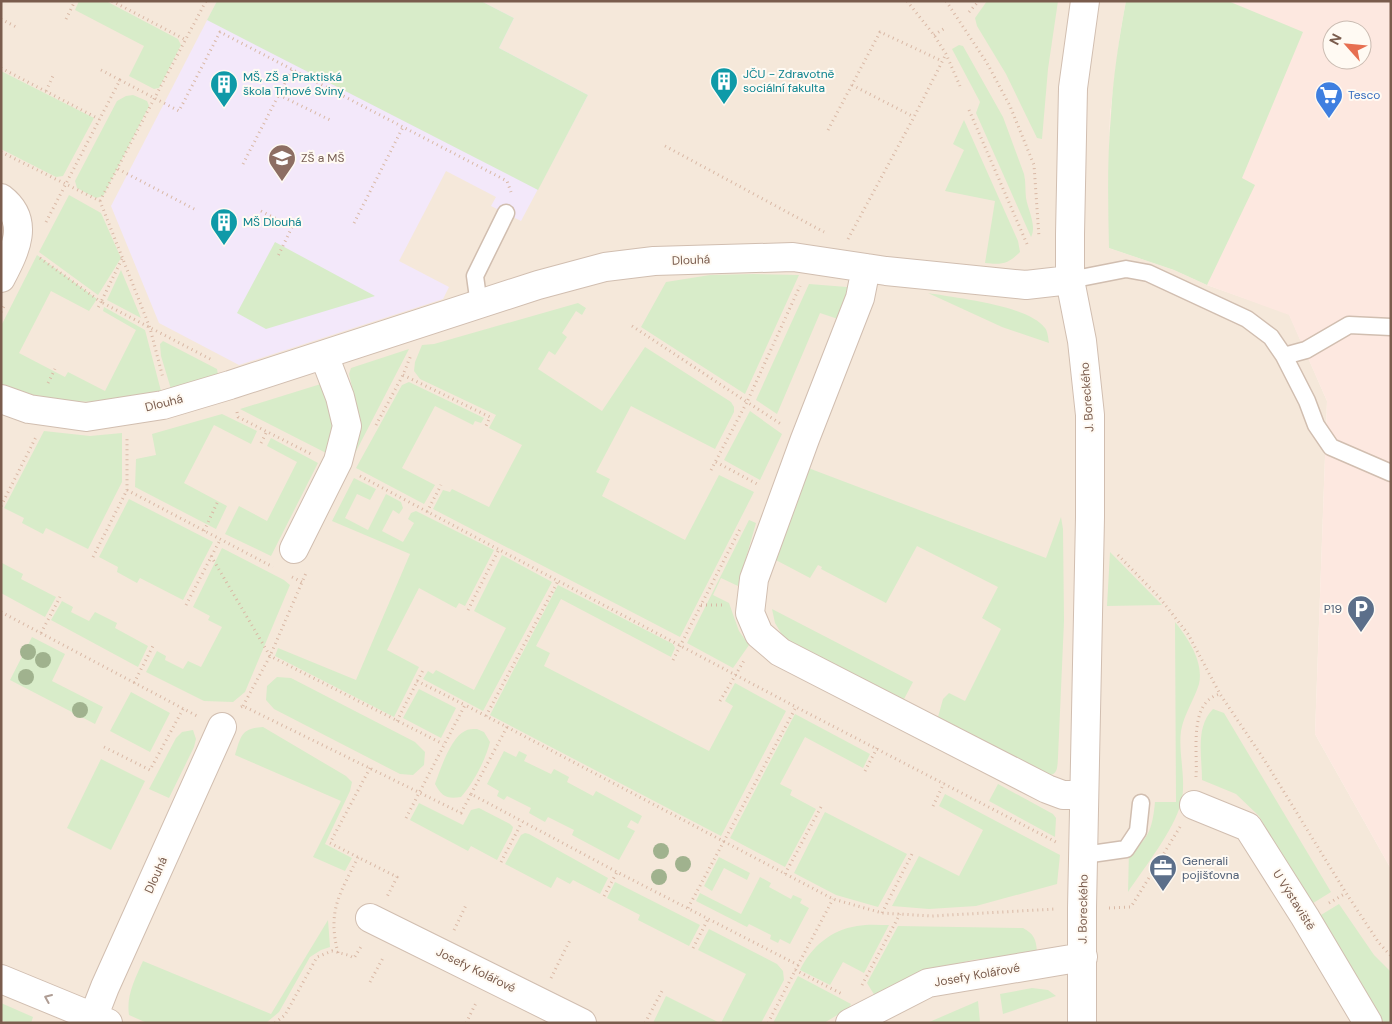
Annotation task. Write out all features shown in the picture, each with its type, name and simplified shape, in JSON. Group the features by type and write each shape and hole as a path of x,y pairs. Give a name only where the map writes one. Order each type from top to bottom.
{"street":[{"name":"J. Boreckého","path":"1082,1023 1083,957 1073,850 1084,795 1090,517 1090,415 1082,341 1070,280 1070,234 1073,88 1085,1"},
{"path":"1,198 10,205 18,222 19,237 3,291"},
{"name":"Dlouhá","path":"1,399 29,409 86,416 127,412 169,403 230,385 538,285 605,267 654,261 793,257 866,268 1026,285 1070,280"},
{"path":"866,268 860,298 805,439 754,578 750,613 759,634 780,652 1047,789 1063,795 1084,795"},
{"path":"286,564 335,466 347,426 340,397 324,354"},
{"name":"Dlouhá","path":"97,1021 105,987 222,727"},
{"name":"U Výstaviště","path":"1194,805 1248,827 1306,917 1368,1023"},
{"name":"Josefy Kolářové","path":"372,920 582,1023"},
{"name":"Josefy Kolářové","path":"855,1013 928,983 1083,957"},
{"path":"1,978 97,1021"}],"lane":[{"path":"479,304 475,276 506,213"},
{"path":"1070,280 1126,269 1148,273 1247,318 1271,337 1284,356 1307,401 1316,425 1331,447 1391,473"},
{"path":"1284,356 1306,350 1349,325 1391,327"},
{"path":"1073,850 1126,849 1138,832 1141,803"}],"path":[{"path":"66,19 75,1"},
{"path":"112,1 186,40"},
{"path":"100,202 206,1"},
{"path":"907,1 934,34 946,54 960,86"},
{"path":"946,1 987,63 1010,106 1034,165 1039,237"},
{"path":"970,12 979,1"},
{"path":"1,19 18,28"},
{"path":"934,34 945,28"},
{"path":"101,70 179,111 220,32 507,181 511,203 506,213"},
{"path":"828,130 880,32 942,61"},
{"path":"845,244 946,54"},
{"path":"1,68 100,119"},
{"path":"243,164 292,69"},
{"path":"46,91 54,76"},
{"path":"44,226 120,80"},
{"path":"852,85 914,117"},
{"path":"279,95 330,120"},
{"path":"969,110 1027,244"},
{"path":"354,223 403,127"},
{"path":"665,146 828,235"},
{"path":"1,152 100,202 150,328 169,403"},
{"path":"118,169 196,210"},
{"path":"261,211 292,227 278,256"},
{"path":"39,257 101,302 214,361"},
{"path":"97,310 123,258"},
{"path":"711,470 747,402 804,278"},
{"path":"1,312 3,291"},
{"path":"632,326 805,439"},
{"path":"403,375 490,416 484,428"},
{"path":"236,408 238,417 350,472 796,707 1073,850"},
{"path":"1,506 39,432 42,411"},
{"path":"93,557 127,490 127,412"},
{"path":"261,444 267,431"},
{"path":"716,462 762,487"},
{"path":"427,512 441,485"},
{"path":"127,490 220,540 286,564 302,582"},
{"path":"204,531 218,501"},
{"path":"673,660 744,520"},
{"path":"186,605 220,540"},
{"path":"1112,549 1159,597 1188,634 1220,694 1265,760 1346,893 1379,943 1391,956"},
{"path":"468,610 499,550"},
{"path":"211,556 270,656 443,744"},
{"path":"486,716 558,581"},
{"path":"42,633 60,597"},
{"path":"1,612 214,725 222,727 228,723 236,709 243,706 461,813 507,727"},
{"path":"134,683 153,646"},
{"path":"397,721 424,668"},
{"path":"720,701 735,674"},
{"path":"418,681 834,899 882,913 932,916 1058,908"},
{"path":"1101,908 1131,908 1194,805 1197,762 1196,729 1204,704 1211,696 1220,694"},
{"path":"406,818 465,705"},
{"path":"688,908 796,707"},
{"path":"104,747 150,770 183,709"},
{"path":"865,770 877,748"},
{"path":"370,768 330,844 398,875 372,920"},
{"path":"933,806 944,783"},
{"path":"471,794 617,872 798,964"},
{"path":"786,874 821,807"},
{"path":"501,862 522,822"},
{"path":"882,913 912,854"},
{"path":"338,952 333,922 335,906 358,857"},
{"path":"604,896 617,872"},
{"path":"768,1023 834,899"},
{"path":"796,970 855,1013 900,914"},
{"path":"693,948 708,919"},
{"path":"540,1001 571,938"},
{"path":"275,1023 285,1015 317,957 332,951 354,958"},
{"path":"645,1023 662,991"}],"shaded area":[{"path":"1,1 1126,1 1110,115 1109,248 1174,270 1207,285 1289,314 1327,401 1315,734 1391,869 1391,1023 1,1023"},
{"name":"ZŠ a MŠ","path":"217,1 481,1 514,18 499,48 588,95 521,221 491,206 496,197 446,171 399,261 449,287 443,299 239,365 159,323 111,206"},
{"path":"1126,1 1391,1 1391,869 1315,734 1327,401 1289,315 1207,285 1174,270 1109,248 1110,115"}],"green space":[{"path":"79,1 106,1 178,39 181,45 159,88 154,89 129,76 144,46 75,10"},
{"path":"217,1 481,1 514,18 499,48 588,95 538,190 207,20"},
{"path":"987,1 1058,1 1048,69 1042,139 1037,138 1006,74 977,26 975,18"},
{"path":"1126,1 1228,1 1303,32 1242,178 1255,185 1207,285 1174,270 1109,248 1108,182 1112,101"},
{"path":"959,45 963,46 1003,117 1024,174 1026,198 1033,223 1031,237 976,113 980,102 952,49"},
{"path":"1,71 94,118 63,176 56,177 1,149"},
{"path":"133,95 147,101 149,106 103,196 96,198 77,188 75,181 117,101 126,96"},
{"path":"964,120 1018,241 1020,252 1004,263 985,263 995,201 945,191 964,150 953,144"},
{"path":"69,195 101,213 121,258 98,295 39,252"},
{"path":"275,242 375,296 266,329 237,313"},
{"path":"37,255 97,299 89,311 51,291 19,353 65,377 68,372 105,391 136,330 103,311 104,307 145,330 161,391 119,400 81,402 42,397 1,386 1,326"},
{"path":"121,270 141,318 107,300"},
{"path":"710,275 799,275 745,394 641,327 666,282"},
{"path":"809,284 847,287 847,298 838,319 820,313 777,414 756,400"},
{"path":"928,293 973,300 1008,308 1023,314 1036,320 1045,328 1049,343 1002,327"},
{"path":"578,303 586,308 582,315 576,311 562,333 567,337 555,355 549,351 538,369 602,411 645,347 731,402 734,407 734,412 715,449 631,406 596,472 610,479 602,496 685,540 719,475 754,492 680,637 433,509 443,490 450,492 452,489 489,507 522,445 489,428 496,415 420,379 414,371 415,362 422,345 434,344"},
{"path":"163,341 217,369 218,375 171,389 161,356 160,344"},
{"path":"409,349 350,463 358,432 358,413 349,374 351,368"},
{"path":"409,382 484,418 481,423 475,421 473,425 435,406 402,468 435,485 424,504 356,468 402,385"},
{"path":"324,383 339,424 332,456 240,409"},
{"path":"750,411 782,434 760,480 724,460"},
{"path":"222,414 257,431 251,444 214,425 184,483 227,506 216,529 135,487 136,459 156,455 152,434"},
{"path":"44,431 90,436 122,433 122,482 88,549 46,528 43,534 22,523 24,518 4,508"},
{"path":"271,438 318,463 271,556 225,534 239,506 267,521 297,462 267,446"},
{"path":"803,466 1046,558 1061,517 1063,529 1064,621 1058,762 1054,774 1042,778 945,730 938,717 943,699 949,693 965,701 1001,629 982,618 998,587 917,546 886,603 821,569 822,567 818,565 810,578 772,558"},
{"path":"354,478 376,489 370,500 357,494 345,518 368,530 386,494 401,502 403,508 399,514 393,510 382,531 403,542 414,523 408,519 411,513 416,511 494,550 465,606 459,603 456,608 419,588 387,650 419,667 394,717 275,656 278,648 356,680 410,554 332,521"},
{"path":"129,499 213,542 183,600 140,578 137,583 117,572 118,567 99,557"},
{"path":"749,520 756,523 738,586 721,578 713,595 729,603 739,631 749,645 733,668 687,643"},
{"path":"222,548 284,580 290,585 245,692 233,702 204,701 146,672 157,651 166,656 165,660 183,669 188,661 201,667 222,627 208,620 210,616 193,607"},
{"path":"1110,552 1162,605 1107,606"},
{"path":"502,555 552,582 483,711 423,679 428,671 433,674 436,670 474,690 506,628 474,611"},
{"path":"2,563 23,574 21,579 56,597 45,617 1,593"},
{"path":"558,585 673,644 675,648 671,657 561,599 536,646 550,653 544,666 709,751 733,706 725,701 735,683 786,711 721,836 490,715"},
{"path":"62,601 73,607 71,612 89,621 95,612 117,623 115,628 148,646 138,667 51,620"},
{"path":"772,609 913,682 903,701 803,653 784,638 775,623"},
{"path":"1175,622 1194,651 1200,676 1195,696 1184,719 1181,731 1183,794 1172,825 1128,892 1129,851 1146,837 1153,817 1155,802 1176,802"},
{"path":"32,637 65,654 52,681 103,707 95,724 10,680"},
{"path":"277,677 291,678 415,742 425,752 424,765 413,775 400,774 274,709 266,700 267,686"},
{"path":"419,689 456,708 441,738 403,718"},
{"path":"131,692 170,713 150,752 110,731"},
{"path":"1213,709 1224,713 1331,892 1310,905 1259,816 1236,794 1202,780 1202,733 1207,716"},
{"path":"795,714 870,754 863,768 805,737 780,784 792,790 790,795 816,809 785,867 730,838"},
{"path":"263,727 346,776 352,782 350,791 325,844 352,858 345,871 313,857 341,801 235,755 241,738 246,731"},
{"path":"477,729 484,732 490,742 482,764 475,778 461,797 452,798 445,796 435,784 447,754 460,734 468,730"},
{"path":"193,730 196,739 194,747 169,798 149,789 176,738 182,732"},
{"path":"504,751 516,757 519,751 527,755 524,761 551,774 554,769 569,777 567,782 593,796 596,791 642,816 638,824 631,820 627,827 635,831 619,860 572,835 574,830 548,817 545,822 529,813 531,808 507,796 504,800 497,796 499,791 487,784"},
{"path":"101,759 145,781 111,850 67,828"},
{"path":"998,784 1053,814 1056,818 1055,837 989,801"},
{"path":"945,794 1060,855 1057,884 976,906 929,909 892,906 919,856 959,876 983,830 939,806"},
{"path":"419,803 463,825 471,810 479,808 510,824 513,827 512,831 497,860 471,846 468,851 410,820"},
{"path":"825,812 907,854 878,907 836,895 794,873"},
{"path":"525,833 608,878 600,894 573,880 570,884 557,877 551,888 505,864 521,835"},
{"path":"719,857 750,873 747,880 724,868 712,891 704,886"},
{"path":"760,877 771,883 769,887 791,899 793,895 802,899 800,903 809,908 790,944 780,939 778,943 770,939 771,935 749,924 747,927 696,901 700,893 741,914"},
{"path":"615,882 700,925 689,946 638,920 640,915 607,898"},
{"path":"1339,904 1374,955 1391,972 1391,1023 1384,1023 1316,918"},
{"path":"328,920 330,947 310,957 279,1012 266,1023 147,1023 129,1015 130,994 143,961 271,1014"},
{"path":"861,925 889,925 864,973 843,962 830,985 800,970 816,947 839,931"},
{"path":"898,926 1023,928 1034,937 1037,952 972,960 933,970 875,996 867,983"},
{"path":"709,929 777,964 783,971 784,980 761,1023 721,1023 746,974 698,950"},
{"path":"798,976 851,1004 849,1008 824,1023 773,1023"},
{"path":"1032,988 1048,990 1056,996 1003,1014 1000,994"},
{"path":"666,996 720,1023 653,1023"},
{"path":"978,1001 980,1022 927,1023"},
{"path":"1,1003 33,1017 31,1023 8,1023 1,1020"}],"place":[{"name":"JČU - Zdravotně sociální fakulta","path":"724,105"},
{"name":"MŠ, ZŠ a Praktiská škola Trhové Sviny","path":"224,108"},
{"name":"Tesco","path":"1329,119"},
{"name":"ZŠ a MŠ","path":"282,182"},
{"name":"MŠ Dlouhá","path":"224,246"},
{"name":"P19","path":"1361,633"},
{"name":"Generali pojišťovna","path":"1163,892"}]}
